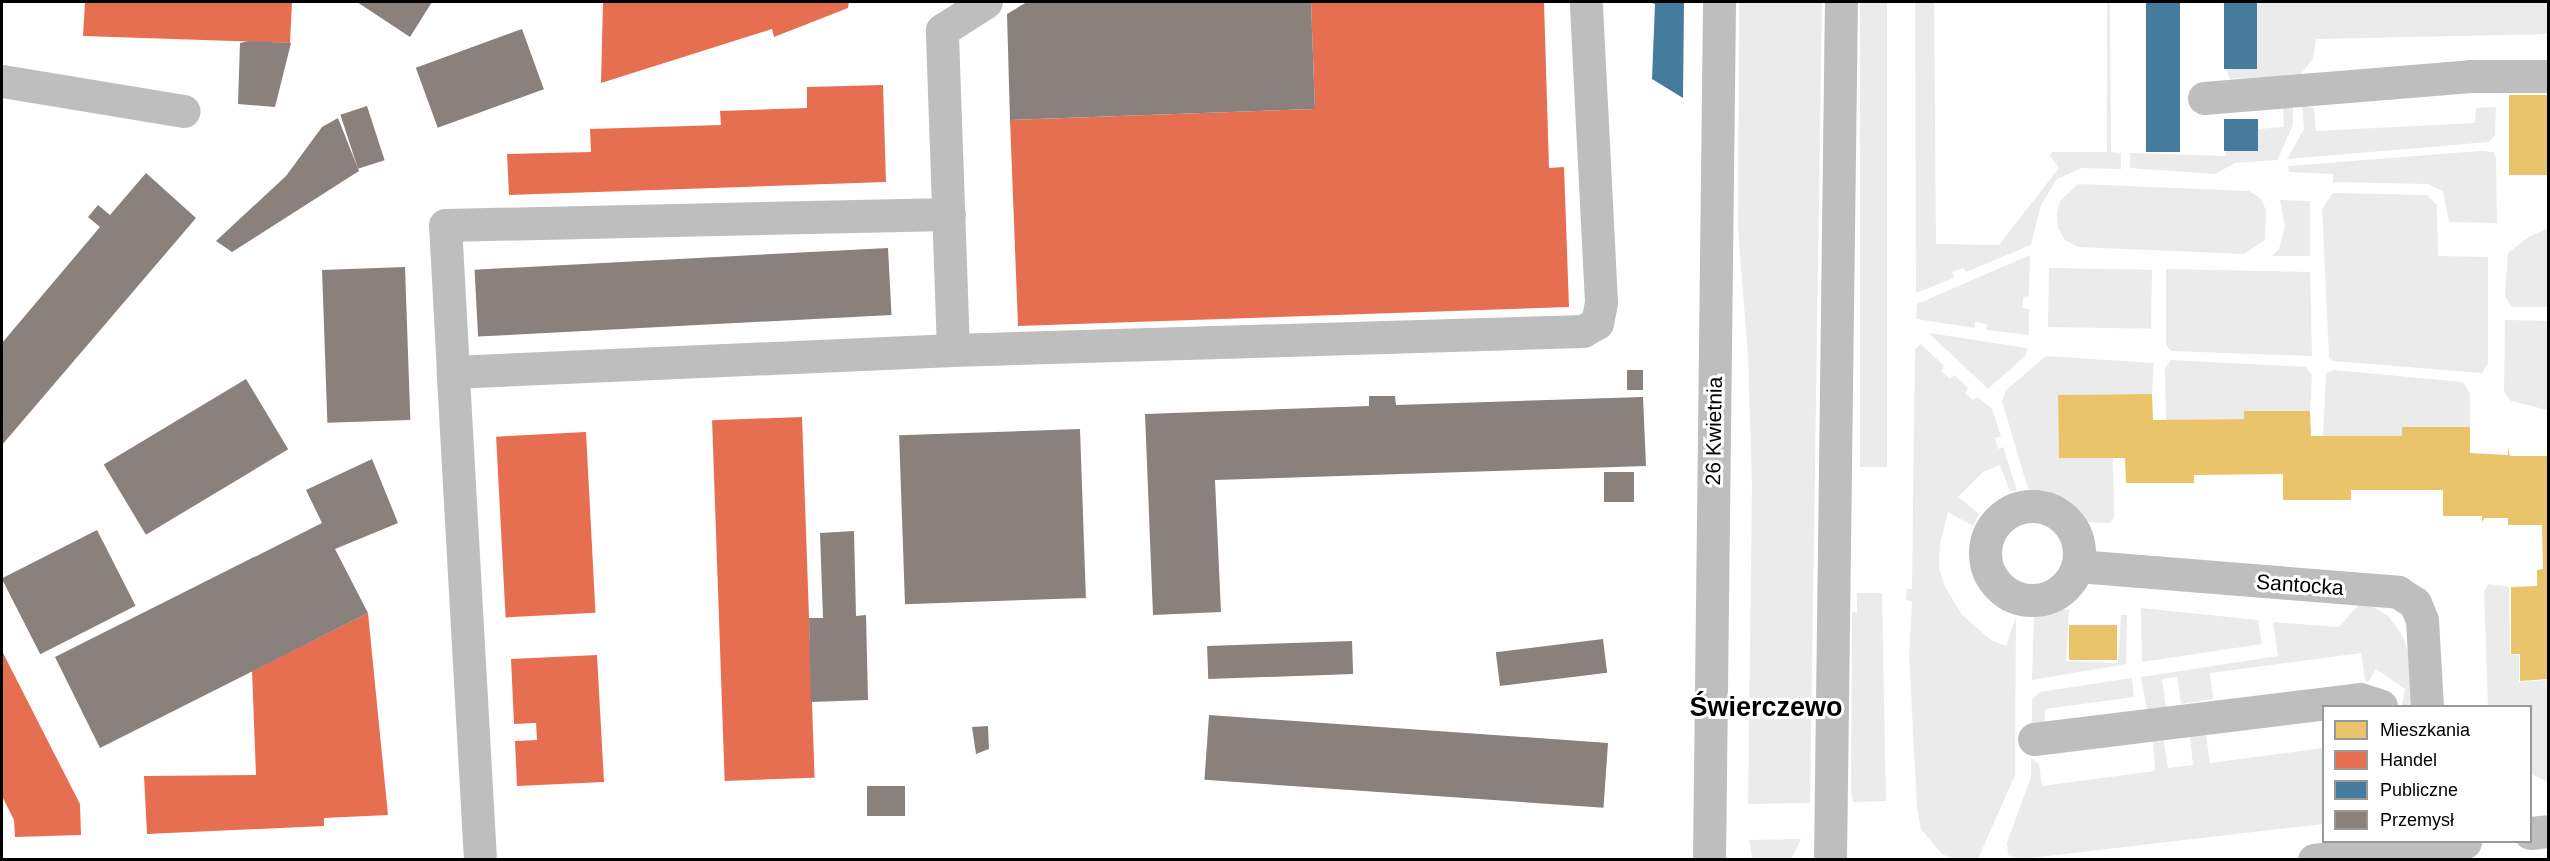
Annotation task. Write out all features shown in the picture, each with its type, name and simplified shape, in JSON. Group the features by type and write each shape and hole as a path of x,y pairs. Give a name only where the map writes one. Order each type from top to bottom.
{"street":[{"path":"953,350 942,30 986,2"},
{"path":"453,372 953,350 1583,331 1597,322 1601,302 1586,2"},
{"name":"26 Kwietnia","path":"1709,860 1719,2"},
{"path":"1830,860 1841,2"},
{"path":"2204,98 2364,83 2548,76"},
{"path":"2,81 184,111"},
{"path":"480,860 445,225 949,213"},
{"name":"Santocka","path":"2078,566 2398,592 2415,603 2422,620 2427,705"},
{"path":"2034,739 2360,699 2378,705"},
{"path":"2532,833 2548,831"},
{"path":"2314,860 2448,843"}],"shaded area":[{"path":"1739,2 1822,2 1810,803 1748,804 1752,485 1748,355 1738,230"},
{"path":"1860,2 1887,2 1887,467 1860,467"},
{"path":"1915,2 1934,2 1936,244 1999,245 2059,168 2050,156 2052,152 2107,152 2107,2 2110,2 2111,152 2121,153 2121,169 2082,168 2057,179 2041,205 2031,245 1966,272 1963,268 1952,272 1954,278 1916,293"},
{"path":"2224,2 2548,2 2548,34 2316,39 2313,59 2300,75 2230,79 2225,67"},
{"path":"2302,105 2314,108 2316,131 2475,123 2476,108 2496,107 2495,135 2489,142 2287,159 2304,129"},
{"path":"2283,106 2293,106 2293,125 2277,160 2235,163 2215,174 2130,168 2130,153 2226,156 2226,122 2258,121 2258,129 2284,127"},
{"path":"2480,151 2494,152 2496,157 2497,223 2449,222 2443,191 2428,184 2333,182 2333,174 2289,172 2288,166"},
{"path":"2078,184 2249,191 2260,198 2266,210 2265,240 2244,254 2078,247 2065,240 2058,228 2057,213 2060,201"},
{"path":"2333,193 2427,195 2437,205 2438,256 2488,257 2488,363 2482,373 2333,361 2329,357 2322,209"},
{"path":"2280,200 2310,201 2310,256 2272,256 2279,249 2285,226"},
{"path":"2548,228 2548,307 2512,307 2505,296 2508,253 2527,238"},
{"path":"2030,255 2029,296 2023,297 2022,308 2029,309 2029,335 1986,330 1987,324 1975,322 1975,328 1916,319 1917,304"},
{"path":"2049,268 2152,270 2151,329 2048,327"},
{"path":"2166,269 2310,272 2312,356 2171,351 2166,345"},
{"path":"2505,320 2548,321 2548,442 2547,410 2511,401 2504,392"},
{"path":"1929,333 2027,348 2026,355 1988,389"},
{"path":"1921,344 1944,366 1941,371 1950,379 1954,375 1968,388 1965,393 1973,400 1978,397 1992,409 2001,436 1995,438 1998,449 2003,447 2017,491 2010,491 2000,465 1983,472 1958,497 1979,514 1973,526 1948,512 1940,544 1939,568 1944,585 1962,615 1991,640 2006,646 2016,617 2015,775 1978,859 1954,859 1942,854 1921,829 1917,808 1909,655 1912,601 1906,600 1907,589 1912,589 1915,349"},
{"path":"2046,356 2154,363 2152,394 2058,395 2059,458 2113,458 2114,518 2110,523 2085,522 2073,506 2059,499 2029,492 2002,401 2006,390"},
{"path":"2171,360 2306,367 2312,375 2310,411 2244,411 2244,419 2166,420 2165,368"},
{"path":"2334,370 2463,382 2470,394 2470,427 2402,427 2402,436 2323,436 2326,373"},
{"path":"2489,584 2509,587 2510,654 2519,655 2519,682 2548,680 2548,782 2532,774 2532,705 2488,705 2484,591"},
{"path":"1857,593 1882,593 1886,801 1853,802 1851,791 1852,612 1857,612"},
{"path":"2363,600 2388,616 2401,633 2411,659 2414,705 2402,705 2405,689 2376,669 2368,682 2365,680 2361,653 2210,673 2213,699 2181,704 2177,677 2162,679 2166,707 2147,709 2141,677 2278,656 2273,622 2339,627"},
{"path":"2141,608 2258,620 2262,644 2142,662"},
{"path":"2060,609 2069,610 2066,661 2118,663 2121,615 2127,615 2126,664 2032,680 2034,616"},
{"path":"2132,678 2134,697 2045,709 2045,723 2032,725 2032,699 2040,692"},
{"path":"2206,735 2210,763 2322,748 2322,824 2022,859 2008,855 2007,843 2031,777 2031,758 2039,764 2042,786 2155,771 2153,742 2164,741 2168,768 2193,765 2190,737"},
{"path":"1801,839 1791,859 1752,859 1749,840"}],"building: Mieszkania":[{"path":"2509,95 2548,95 2548,175 2509,175"},
{"path":"2152,394 2153,420 2244,419 2244,411 2310,411 2311,436 2402,436 2402,427 2470,427 2470,453 2508,455 2508,447 2510,456 2548,456 2548,679 2520,681 2520,654 2511,654 2511,587 2537,586 2537,570 2543,569 2542,525 2508,525 2508,518 2484,518 2482,523 2482,516 2443,516 2443,490 2351,490 2351,500 2283,500 2283,474 2194,475 2194,483 2126,483 2125,458 2059,458 2058,395"},
{"path":"2069,625 2117,625 2117,660 2069,660"}],"building: Handel":[{"path":"85,2 292,2 290,43 83,36"},
{"path":"603,2 849,2 848,8 774,37 772,29 601,83"},
{"path":"1311,2 1544,2 1549,168 1564,167 1569,307 1018,326 1010,120 1315,109"},
{"path":"883,85 886,182 509,195 507,154 591,152 590,129 721,125 720,111 807,108 807,87"},
{"path":"802,417 815,778 725,781 712,420"},
{"path":"586,432 595,613 506,617 496,437"},
{"path":"368,613 388,815 324,818 324,826 147,834 144,776 256,775 252,671"},
{"path":"2,651 80,804 81,835 15,837 14,820 2,796"},
{"path":"597,655 604,782 517,786 515,741 537,740 536,723 514,724 511,659"}],"building: Publiczne":[{"path":"1649,2 1684,2 1683,98 1652,79 1655,4"},
{"path":"2146,2 2180,2 2180,152 2146,152"},
{"path":"2224,2 2257,2 2257,69 2224,69"},
{"path":"2224,119 2258,119 2258,151 2224,151"}],"building: Przemysł":[{"path":"357,2 432,2 410,37"},
{"path":"1027,2 1311,2 1315,109 1010,120 1007,14"},
{"path":"522,29 544,89 438,128 416,68"},
{"path":"249,41 291,43 275,107 238,104 240,43"},
{"path":"367,106 385,160 358,169 340,115"},
{"path":"338,118 359,171 232,252 216,241 286,176 322,127"},
{"path":"146,173 196,218 2,445 2,343 100,227 88,217 98,205 110,215"},
{"path":"888,248 892,315 478,337 475,270"},
{"path":"405,267 410,420 327,423 322,270"},
{"path":"1627,370 1643,370 1643,390 1627,390"},
{"path":"246,379 288,449 146,535 104,464"},
{"path":"1369,396 1395,396 1396,405 1643,397 1646,466 1215,480 1221,612 1153,615 1145,414 1369,406"},
{"path":"1080,429 1086,598 905,604 899,435"},
{"path":"372,459 398,523 335,549 368,613 100,748 55,657 322,523 306,490"},
{"path":"1604,472 1634,472 1634,502 1604,502"},
{"path":"97,530 136,606 40,654 2,578"},
{"path":"854,531 856,616 866,615 868,700 811,702 809,618 823,618 820,533"},
{"path":"1603,639 1607,673 1500,686 1496,652"},
{"path":"1352,641 1353,674 1208,679 1207,646"},
{"path":"1209,715 1608,743 1603,808 1204,780"},
{"path":"988,726 989,749 976,754 972,727"},
{"path":"867,786 905,786 905,816 867,816"}],"district":[{"name":"Świerczewo","path":"1766,708"}]}
